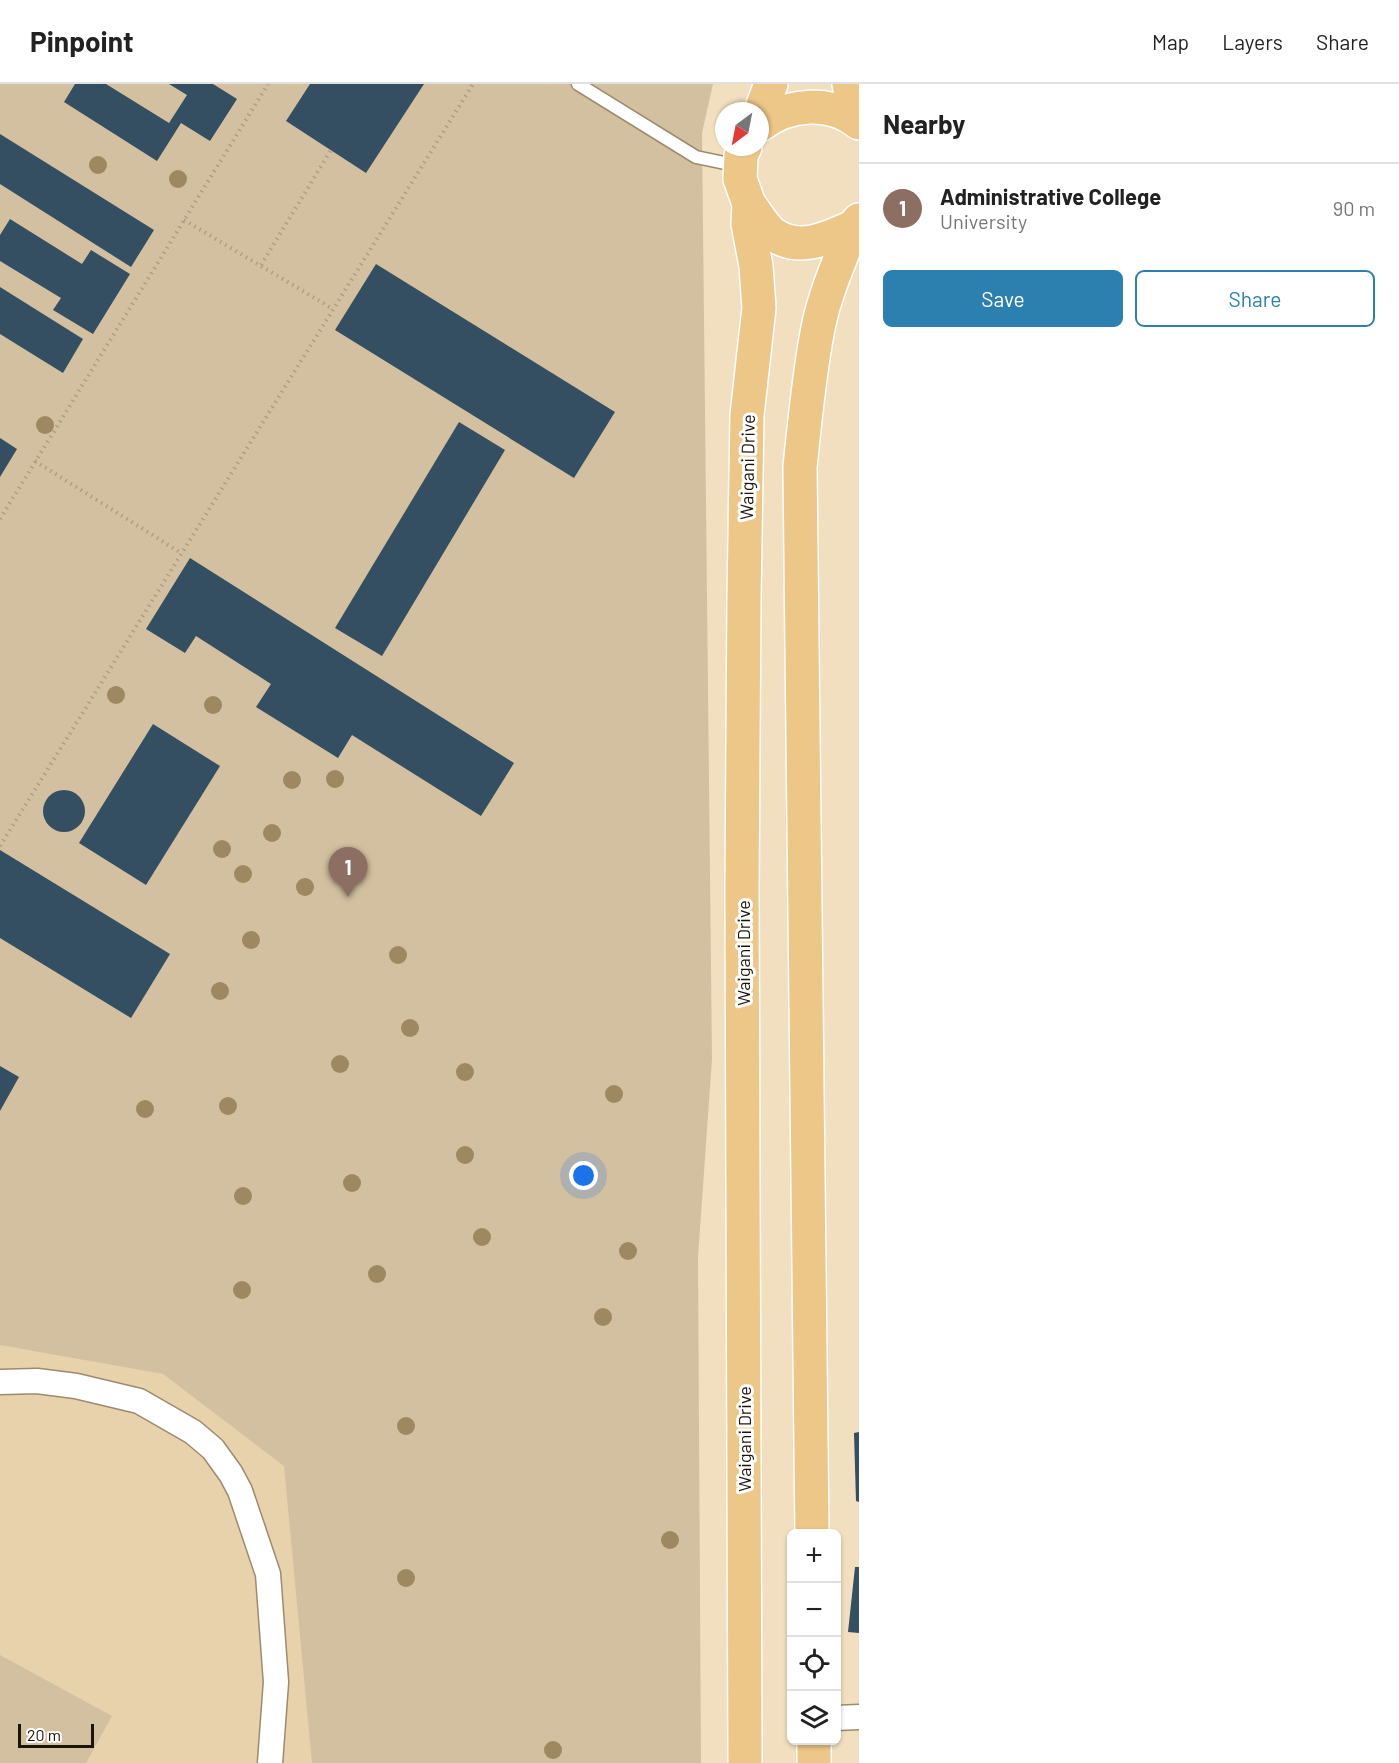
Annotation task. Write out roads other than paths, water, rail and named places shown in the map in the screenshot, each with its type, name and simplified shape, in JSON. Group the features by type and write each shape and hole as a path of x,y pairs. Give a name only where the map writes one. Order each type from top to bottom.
{"highway":[{"path":"764,102 771,84"},
{"path":"849,84 859,111"},
{"path":"769,118 773,115 812,107 830,108 849,115 859,123"},
{"name":"Waigani Drive","path":"742,157 740,179 749,204 748,224 756,266 759,308 747,415 744,597 742,912 745,1763"},
{"path":"749,204 776,236 792,242 812,243 831,237 857,224"},
{"path":"812,1529 800,467 807,398 818,327 832,279 857,224"},
{"path":"814,1745 814,1763"}],"street":[{"path":"0,1382 37,1381 66,1384 139,1401 193,1432 213,1449 231,1474 240,1491 268,1574 276,1682 270,1763"},
{"path":"841,1718 859,1717"}],"lane":[{"path":"578,84 696,157 742,157"}],"place":[{"name":"Administrative College","path":"348,897"}]}
